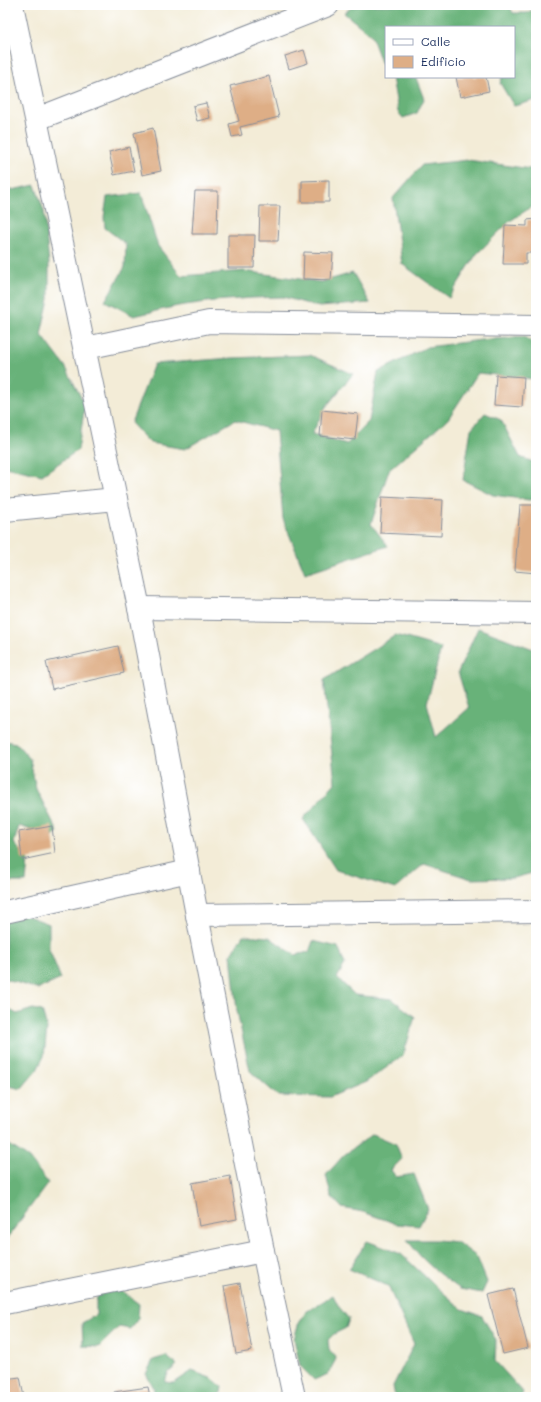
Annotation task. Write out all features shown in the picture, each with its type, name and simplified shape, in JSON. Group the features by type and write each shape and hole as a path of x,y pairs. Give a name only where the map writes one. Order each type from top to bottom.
{"street":[{"path":"12,5 86,348 139,608 263,1251 294,1397"},
{"path":"37,119 328,5"},
{"path":"86,348 209,322 536,326"},
{"path":"5,510 116,499"},
{"path":"139,608 536,613"},
{"path":"5,912 189,871"},
{"path":"197,915 536,911"},
{"path":"5,1303 263,1251"}],"green space":[{"path":"364,5 509,5 513,13 527,13 536,7 536,100 514,106 500,83 502,78 515,78 515,26 385,26 385,68 381,62 371,35 344,13 352,7"},
{"path":"392,78 416,78 424,99 417,113 403,118 398,112"},
{"path":"468,160 531,169 536,176 536,204 510,221 476,255 449,298 402,264 393,198 422,165"},
{"path":"35,185 44,211 49,263 49,299 41,334 65,366 85,405 78,450 42,475 5,467 5,190 7,191"},
{"path":"141,193 158,246 181,276 244,271 321,282 353,273 370,303 319,307 283,297 252,298 178,306 134,316 105,301 125,267 126,244 105,228 104,217 107,197"},
{"path":"524,337 536,345 536,373 533,379 478,373 448,419 389,470 371,524 388,546 305,573 283,519 276,431 235,420 185,449 150,443 131,423 154,364 232,358 310,355 353,374 325,408 312,434 347,444 369,421 378,372 427,347 481,340"},
{"path":"485,413 501,420 520,457 536,463 536,499 529,500 493,495 463,480 471,429"},
{"path":"478,628 536,650 536,872 514,878 471,879 424,864 395,889 336,870 303,819 335,783 324,680 396,635 441,648 427,703 436,737 469,708 458,672"},
{"path":"5,741 16,743 30,759 36,789 58,832 45,842 35,831 19,826 14,843 28,860 26,882 8,882 5,878"},
{"path":"5,907 49,924 49,949 61,979 38,989 5,979"},
{"path":"243,935 269,937 295,955 309,952 313,941 338,947 345,964 337,978 355,995 392,999 415,1017 403,1056 366,1082 330,1097 278,1096 250,1071 237,1011 231,955"},
{"path":"5,1007 17,1014 33,1009 42,1011 47,1028 44,1056 37,1070 21,1089 5,1085"},
{"path":"373,1134 396,1144 402,1159 391,1170 396,1177 414,1174 428,1209 419,1226 397,1224 363,1212 342,1208 331,1196 326,1175 344,1155"},
{"path":"5,1142 29,1158 48,1183 5,1241"},
{"path":"407,1240 457,1242 477,1257 487,1282 482,1293 460,1289 438,1273 421,1257"},
{"path":"367,1241 401,1254 462,1309 482,1316 496,1340 495,1361 523,1392 521,1397 395,1397 393,1386 414,1344 388,1286 349,1269"},
{"path":"112,1284 139,1304 138,1319 130,1329 119,1327 99,1347 83,1346 82,1323 96,1315 96,1300 102,1286"},
{"path":"333,1295 339,1307 349,1319 346,1328 334,1334 328,1340 329,1349 336,1359 328,1374 314,1380 300,1366 294,1339 298,1325 306,1312"},
{"path":"166,1356 177,1365 168,1373 165,1382 174,1383 192,1371 213,1379 222,1387 220,1397 153,1397 154,1388 146,1374 153,1360"}],"building":[{"path":"304,50 308,63 289,69 285,56"},
{"path":"269,76 279,117 240,127 242,135 232,137 229,124 239,121 230,86"},
{"path":"456,78 486,78 489,91 460,97"},
{"path":"206,103 210,118 197,121 193,106"},
{"path":"153,128 161,171 142,175 134,133"},
{"path":"129,147 134,171 114,175 109,152"},
{"path":"329,180 329,202 302,202 302,181"},
{"path":"195,191 218,191 217,234 192,234"},
{"path":"260,206 280,206 278,241 259,241"},
{"path":"536,219 536,253 526,253 526,264 503,264 505,225 527,226 527,220"},
{"path":"228,235 255,235 254,268 228,268"},
{"path":"304,252 333,253 331,280 303,279"},
{"path":"496,375 524,377 522,407 494,405"},
{"path":"322,410 358,414 355,440 320,436"},
{"path":"382,497 443,500 441,536 380,533"},
{"path":"520,505 536,505 536,573 515,571"},
{"path":"118,646 124,673 52,689 46,662"},
{"path":"52,826 55,853 22,860 19,832"},
{"path":"230,1176 237,1219 199,1226 192,1183"},
{"path":"240,1283 252,1351 236,1354 224,1286"},
{"path":"513,1289 528,1348 503,1354 488,1295"},
{"path":"20,1377 24,1397 5,1397 5,1379"},
{"path":"148,1387 150,1397 114,1397 114,1392"}]}
